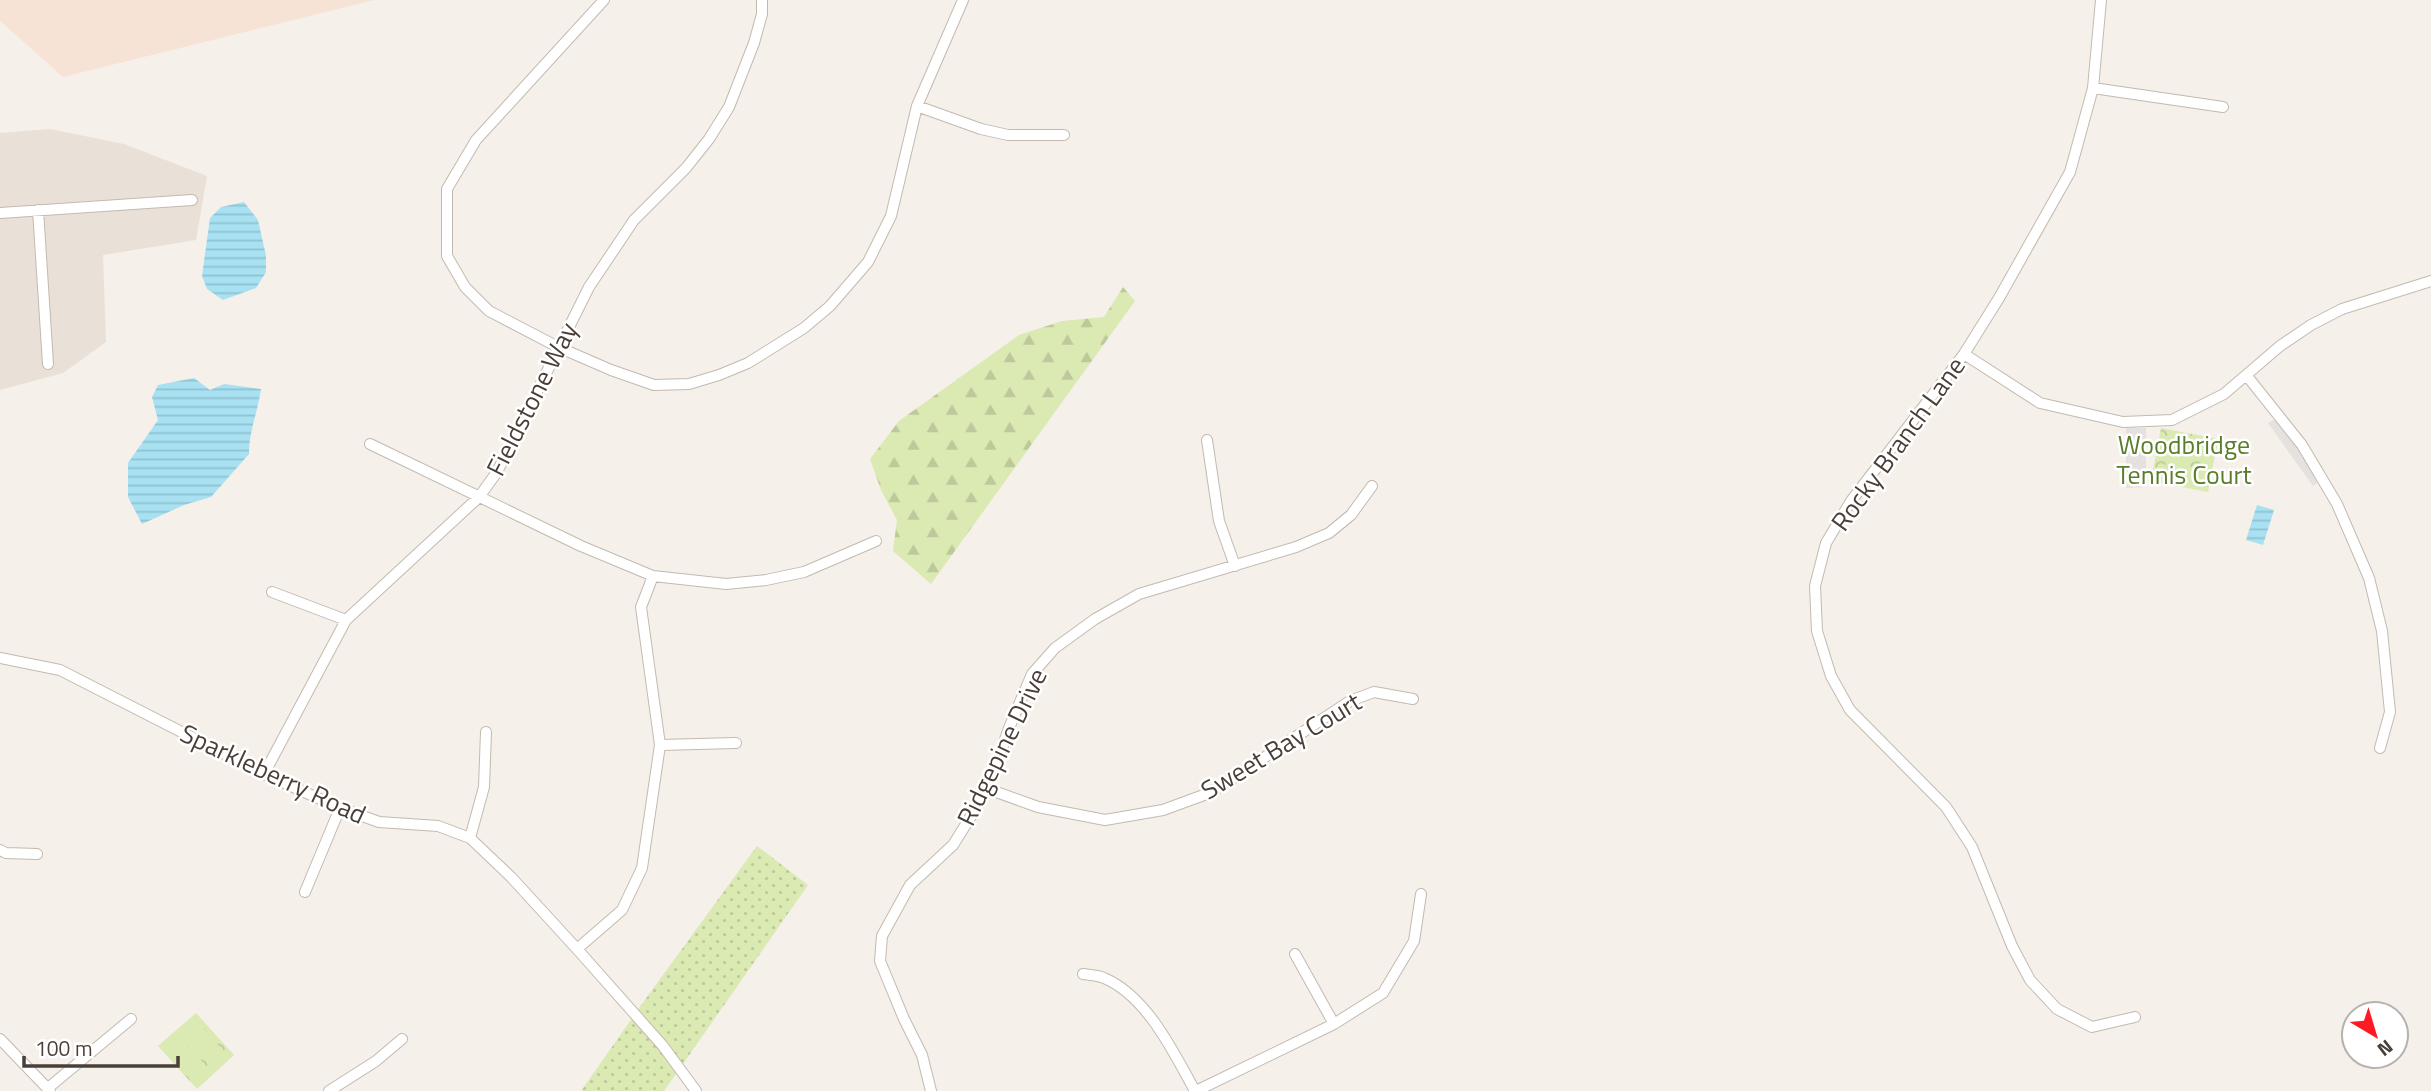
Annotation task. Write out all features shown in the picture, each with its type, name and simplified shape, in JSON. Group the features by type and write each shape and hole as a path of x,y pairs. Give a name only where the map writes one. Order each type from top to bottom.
{"street":[{"path":"604,0 476,140 447,189 447,256 465,286 489,311 558,347 654,385 690,384 748,363 774,348 830,306 868,262 891,216 917,106 963,0"},
{"name":"Fieldstone Way","path":"264,774 345,621 479,497 497,472 589,287 634,220 686,168 729,107 754,43 762,15 762,0"},
{"name":"Rocky Branch Lane","path":"2101,0 2093,88 2070,172 1964,354 1851,501 1826,542 1815,586 1817,631 1831,676 1850,710 1946,807 1972,847 2012,946 2030,980 2057,1009 2092,1027 2135,1017"},
{"path":"2093,88 2223,107"},
{"path":"917,106 981,129 1008,135 1063,135"},
{"path":"0,213 192,200"},
{"path":"38,210 48,364"},
{"path":"1964,354 2040,402 2123,422 2172,420 2224,394 2280,346 2311,325 2342,309 2431,281"},
{"path":"2247,376 2302,444 2337,504 2369,578 2382,631 2390,712 2380,748"},
{"path":"1207,440 1219,521 1235,566"},
{"path":"370,444 581,546 653,576 726,584 766,580 804,572 876,541"},
{"name":"Ridgepine Drive","path":"931,1091 922,1055 880,961 882,936 910,885 953,845 988,789 1009,728 1032,674 1055,648 1095,619 1139,594 1296,547 1329,533 1352,515 1371,486"},
{"path":"576,948 622,910 642,868 660,745 641,607 653,576"},
{"path":"272,592 345,621"},
{"name":"Sparkleberry Road","path":"0,658 60,670 264,774 340,808 379,822 438,826 470,838 511,877 576,948 663,1046 696,1091"},
{"name":"Sweet Bay Court","path":"988,789 1038,807 1105,820 1163,810 1212,792 1350,701 1374,692 1413,699"},
{"path":"470,838 484,787 486,732"},
{"path":"660,745 736,743"},
{"path":"305,892 340,808"},
{"path":"0,850 5,853 37,853"},
{"path":"1083,974 1103,977 1130,995 1165,1037 1196,1091 1334,1024 1382,993 1415,941 1421,894"},
{"path":"1296,954 1334,1024"},
{"path":"0,1039 49,1090 131,1019"},
{"path":"329,1091 376,1061 402,1039"}],"shaded area":[{"path":"0,0 374,0 63,77 0,21"},
{"path":"50,129 124,144 207,176 196,240 103,255 106,342 63,373 0,390 0,133"},
{"path":"2277,418 2321,480 2313,486 2268,423"},
{"path":"2126,428 2146,428 2146,487 2126,488"}],"green space":[{"path":"1123,287 1135,301 931,584 893,551 897,520 881,490 870,459 899,421 1019,335 1062,321 1104,317"},
{"name":"Woodbridge Tennis Court","path":"2161,428 2218,439 2208,492 2151,481"},
{"path":"2171,436 2207,443 2204,460 2168,453"},
{"path":"2166,462 2202,469 2199,486 2163,479"},
{"path":"757,846 808,885 664,1091 581,1091 647,997"},
{"path":"196,1013 234,1055 197,1089 158,1046"},
{"path":"200,1024 224,1052 211,1063 187,1036"},
{"path":"182,1039 207,1067 194,1078 170,1050"}],"water":[{"path":"244,202 258,220 266,256 266,272 256,288 223,300 207,289 202,276 210,218 221,207"},
{"path":"194,378 210,390 224,384 261,389 250,437 249,454 211,497 184,505 142,524 128,497 128,463 158,420 152,397 158,385"},
{"path":"2257,505 2274,510 2263,545 2246,540"}]}
